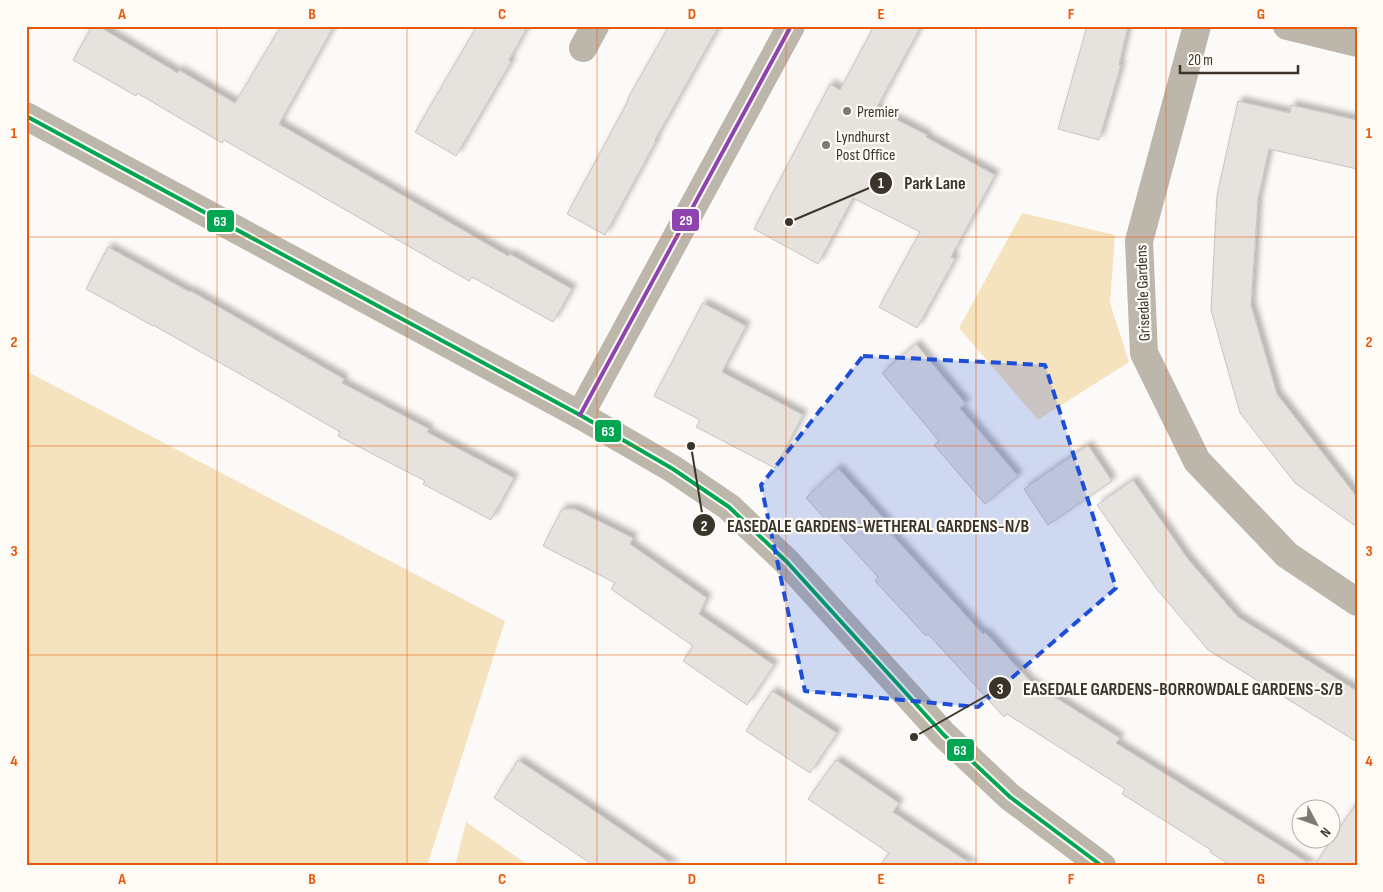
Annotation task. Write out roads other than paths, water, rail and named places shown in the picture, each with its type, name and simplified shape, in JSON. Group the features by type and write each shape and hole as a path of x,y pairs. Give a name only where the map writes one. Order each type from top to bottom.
{"street":[{"path":"580,415 791,26"},
{"name":"Grisedale Gardens","path":"1197,26 1139,241 1144,354 1197,461 1287,555 1357,602"},
{"path":"1287,26 1357,43"},
{"path":"26,116 580,415 673,469 729,507 787,562 943,734 1010,797 1101,866"}],"place":[{"name":"Premier","path":"847,111"},
{"name":"Lyndhurst Post Office","path":"826,145"},
{"name":"Park Lane","path":"789,222"},
{"name":"EASEDALE GARDENS-WETHERAL GARDENS-N/B","path":"691,446"},
{"name":"EASEDALE GARDENS-BORROWDALE GARDENS-S/B","path":"914,737"}]}
